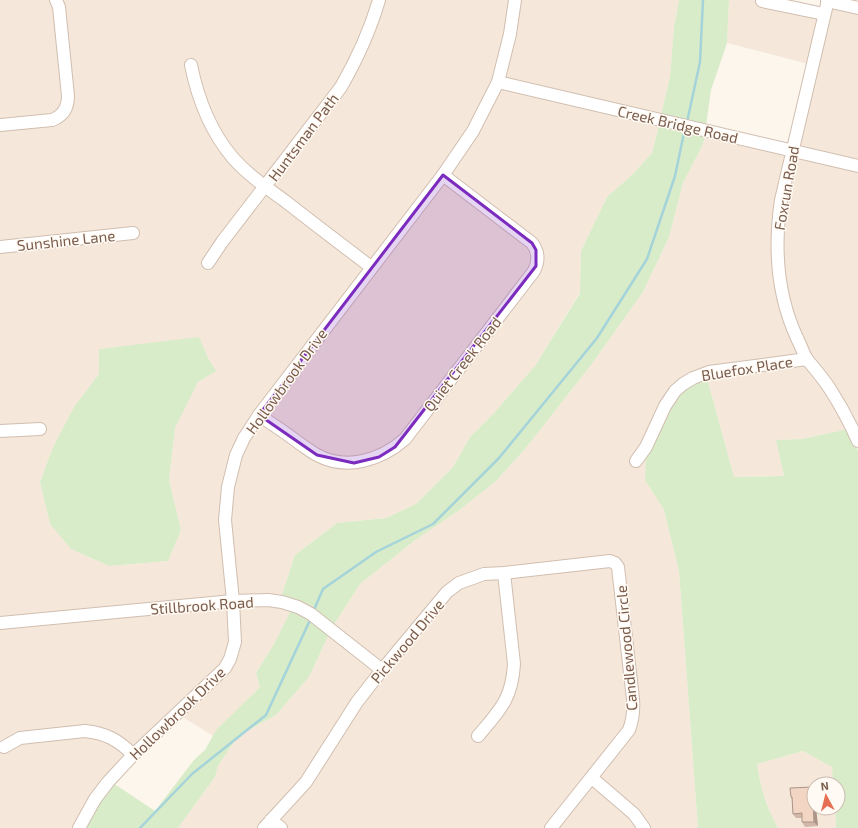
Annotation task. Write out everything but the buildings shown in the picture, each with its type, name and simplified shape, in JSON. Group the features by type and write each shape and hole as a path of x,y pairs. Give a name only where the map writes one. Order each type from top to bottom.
{"street":[{"path":"0,125 52,120 63,114 66,109 68,96 59,7 56,0"},
{"name":"Huntsman Path","path":"208,263 341,87 365,40 379,0"},
{"name":"Hollowbrook Drive","path":"79,828 95,799 104,787 133,755 225,668 230,659 235,642 226,520 228,487 235,460 244,438 259,415 443,175 473,131 498,82 510,34 515,0"},
{"path":"762,1 803,4 824,14"},
{"path":"827,1 858,8"},
{"name":"Foxrun Road","path":"827,1 792,151 778,220 778,258 783,297 794,330 807,359 831,390 849,421 858,441"},
{"path":"191,65 196,87 206,116 221,143 234,159 265,187 371,268"},
{"name":"Creek Bridge Road","path":"498,82 858,166"},
{"name":"Quiet Creek Road","path":"259,415 317,455 329,460 354,462 367,461 379,457 395,447 404,439 534,271 538,258 532,243 443,175"},
{"name":"Sunshine Lane","path":"0,247 133,233"},
{"name":"Bluefox Place","path":"636,461 646,447 665,406 675,391 693,378 709,372 807,359"},
{"path":"0,431 40,429"},
{"name":"Pickwood Drive","path":"272,825 306,782 352,709 382,670 447,592 455,585 484,574 610,561 615,563"},
{"name":"Candlewood Circle","path":"551,828 629,730 632,720 634,710 618,567 615,563"},
{"path":"478,736 499,712 510,691 513,679 514,664 504,573"},
{"name":"Stillbrook Road","path":"0,623 233,601 268,600 282,602 298,607 311,614 382,670"},
{"path":"4,747 20,738 85,731 101,734 116,740 125,746 133,755"},
{"path":"592,778 634,814 644,828"}],"highlighted area":[{"path":"443,175 532,243 536,250 536,266 395,447 379,457 354,463 317,455 259,415"}],"shaded area":[{"path":"0,0 50,0 53,3 64,101 55,114 0,120"},
{"path":"61,0 374,0 362,38 337,84 264,180 237,156 225,140 209,114 194,60 186,62 192,89 202,118 218,145 231,162 259,187 219,238 202,263 208,269 266,193 365,268 257,408 241,435 233,453 228,469 222,503 222,537 228,596 0,618 0,252 137,237 136,228 0,242 0,130 53,125 65,118 72,104 63,6","holes":["199,338 215,371 198,382 175,427 169,480 181,530 168,561 109,566 71,549 50,524 40,482 53,447 74,407 99,374 99,349"]},
{"path":"383,0 511,0 495,76 470,128 442,168 370,261 271,185 344,90"},
{"path":"520,0 679,0 674,27 670,77 661,115 504,78"},
{"path":"729,0 758,0 758,5 819,17 808,64 727,43"},
{"path":"830,7 858,13 858,161 797,147"},
{"path":"501,88 659,125 652,153 632,175 607,197 581,251 580,292 535,366 493,414 470,437 453,467 416,504 386,518 337,523 295,555 282,594 284,598 237,596 230,520 236,473 248,440 260,421 315,459 380,462 542,259 449,174"},
{"path":"705,135 787,155 773,239 800,355 708,367 642,444 630,461 637,467 647,453 645,480 664,510 679,571 698,828 649,828 598,777 632,733 622,564 470,573 381,663 333,626 360,584 414,541 458,511 495,482 525,449 591,365 643,292 669,237 683,183 703,144"},
{"path":"795,157 858,171 858,429 811,356 797,328 784,277 783,220"},
{"path":"444,181 529,246 532,252 532,264 402,435 393,443 366,456 342,457 330,455 319,450 266,414"},
{"path":"806,364 827,393 848,429 802,439 776,440 784,476 734,477 707,378"},
{"path":"610,566 614,569 629,699 628,719 625,727 544,828 288,828 278,820 309,785 360,706 385,673 450,596 457,590 484,579 500,578 509,664 509,678 501,700 496,708 472,736 478,743 502,715 514,693 517,681 518,664 509,578"},
{"path":"268,605 288,609 290,612 274,644 256,673 260,687 216,730 213,736 181,716 228,672 237,606"},
{"path":"229,606 230,642 222,665 133,749 108,731 0,744 0,628"},
{"path":"329,634 376,670 303,778 257,828 178,828 215,777 218,766 238,736 276,715 309,677"},
{"path":"85,736 106,740 127,755 73,828 0,828 0,749 3,754 21,743"},
{"path":"803,751 832,767 833,776 806,776 806,816 835,816 836,828 778,828 772,817 762,790 757,764"},
{"path":"593,784 631,817 638,828 557,828"}],"green space":[{"path":"679,0 729,0 727,43 711,90 706,126 661,115 670,77 674,27"},
{"path":"659,125 705,135 703,144 683,183 669,237 643,292 591,365 525,449 495,482 458,511 414,541 360,584 333,626 284,598 282,594 295,555 337,523 386,518 416,504 453,467 470,437 493,414 535,366 580,293 581,251 607,197 632,175 652,153"},
{"path":"199,337 209,360 216,371 198,382 175,428 169,480 181,530 168,561 109,566 71,549 50,524 40,482 53,447 74,407 99,374 99,349"},
{"path":"707,378 734,477 784,476 776,440 802,439 848,429 858,451 858,828 836,828 835,816 846,816 846,776 833,776 832,767 803,751 757,764 764,797 778,828 698,828 679,571 664,510 645,480 646,456 669,409 686,388"},
{"path":"288,609 309,618 329,634 309,677 276,715 238,736 218,766 215,777 178,828 84,828 98,802 113,783 155,811 194,760 205,750 216,730 260,687 256,673 274,644 290,612"}],"waterway":[{"path":"687,122 700,62 703,0"},
{"path":"313,612 323,589 376,552 433,524 499,458 597,338 647,259 675,176 685,128"},
{"path":"140,828 192,774 266,715 311,618"}]}
